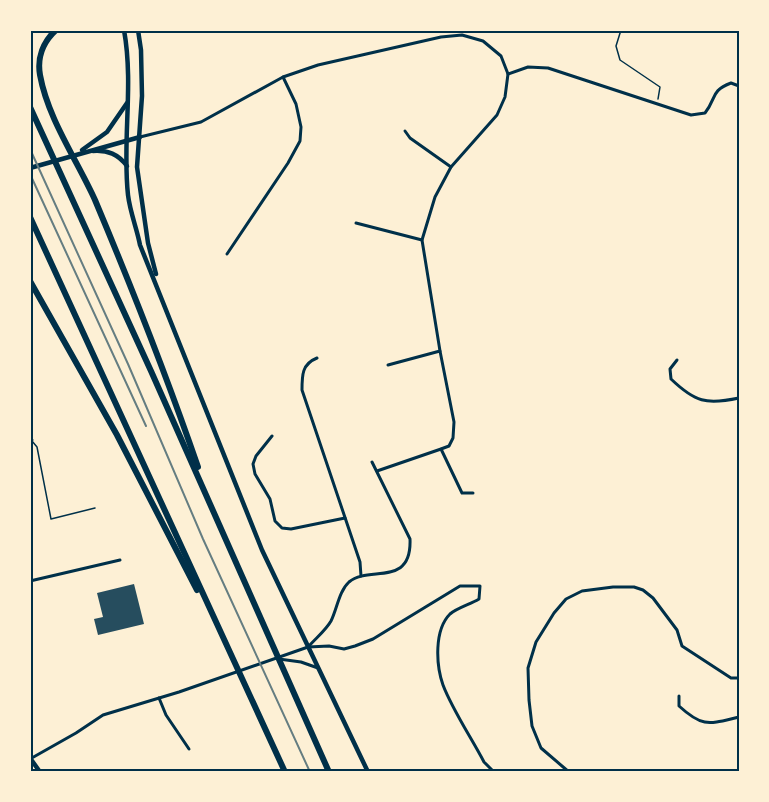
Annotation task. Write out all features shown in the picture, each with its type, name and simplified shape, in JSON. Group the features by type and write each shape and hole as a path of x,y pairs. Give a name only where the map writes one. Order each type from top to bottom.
{"highway":[{"path":"56,30 43,48 40,69 47,98 106,228 170,388 212,508"},
{"path":"30,107 329,772"},
{"path":"30,217 285,772"},
{"path":"30,281 74,356 225,643"}],"street":[{"path":"124,30 127,48 128,197 141,245 262,550 368,772"},
{"path":"138,30 142,76 137,167 140,194 159,287"},
{"path":"30,168 128,139 201,122 283,77 318,65 441,37 462,35 483,41 501,56 508,74 505,97 497,115 452,167 435,197 422,240 454,422 453,438 448,446 377,471"},
{"path":"508,74 528,67 548,68 691,115 705,113 719,87 731,83 739,86"},
{"path":"227,254 288,163 300,141 301,127 296,104 283,77"},
{"path":"78,153 107,132 118,119 128,100"},
{"path":"405,131 410,138 452,167"},
{"path":"85,151 113,153 127,166"},
{"path":"356,223 422,240"},
{"path":"388,365 440,351"},
{"path":"317,358 309,361 302,373 303,390 360,562 361,576"},
{"path":"677,360 670,369 671,379 693,397 709,402 739,398"},
{"path":"272,435 256,456 253,464 255,474 270,499 275,521 282,528 291,529 345,518"},
{"path":"441,449 462,493 473,492"},
{"path":"308,647 330,623 342,592 349,582 361,576 391,573 400,566 410,549 410,539 372,462"},
{"path":"30,580 120,560"},
{"path":"40,772 30,758 104,715 308,647 329,646 344,649 355,646 373,639 460,586 480,586 479,599 450,614 441,630 438,644 439,663 443,684 484,762 494,772"},
{"path":"569,772 541,748 532,726 528,668 536,642 554,613 566,599 582,591 613,587 634,586 643,590 653,598 677,630 682,646 731,678 739,678"},
{"path":"277,659 302,662 318,668"},
{"path":"679,696 679,706 692,718 709,724 739,717"},
{"path":"159,698 166,715 189,750"}],"lane":[{"path":"31,441 37,447 51,519 95,508"}],"path":[{"path":"621,30 616,46 620,60 660,87 657,104"}],"building":[{"path":"134,584 144,624 98,635 94,619 103,617 97,593"}],"railway":[{"path":"30,149 128,364 203,539 310,772"},
{"path":"30,174 146,426"}]}
